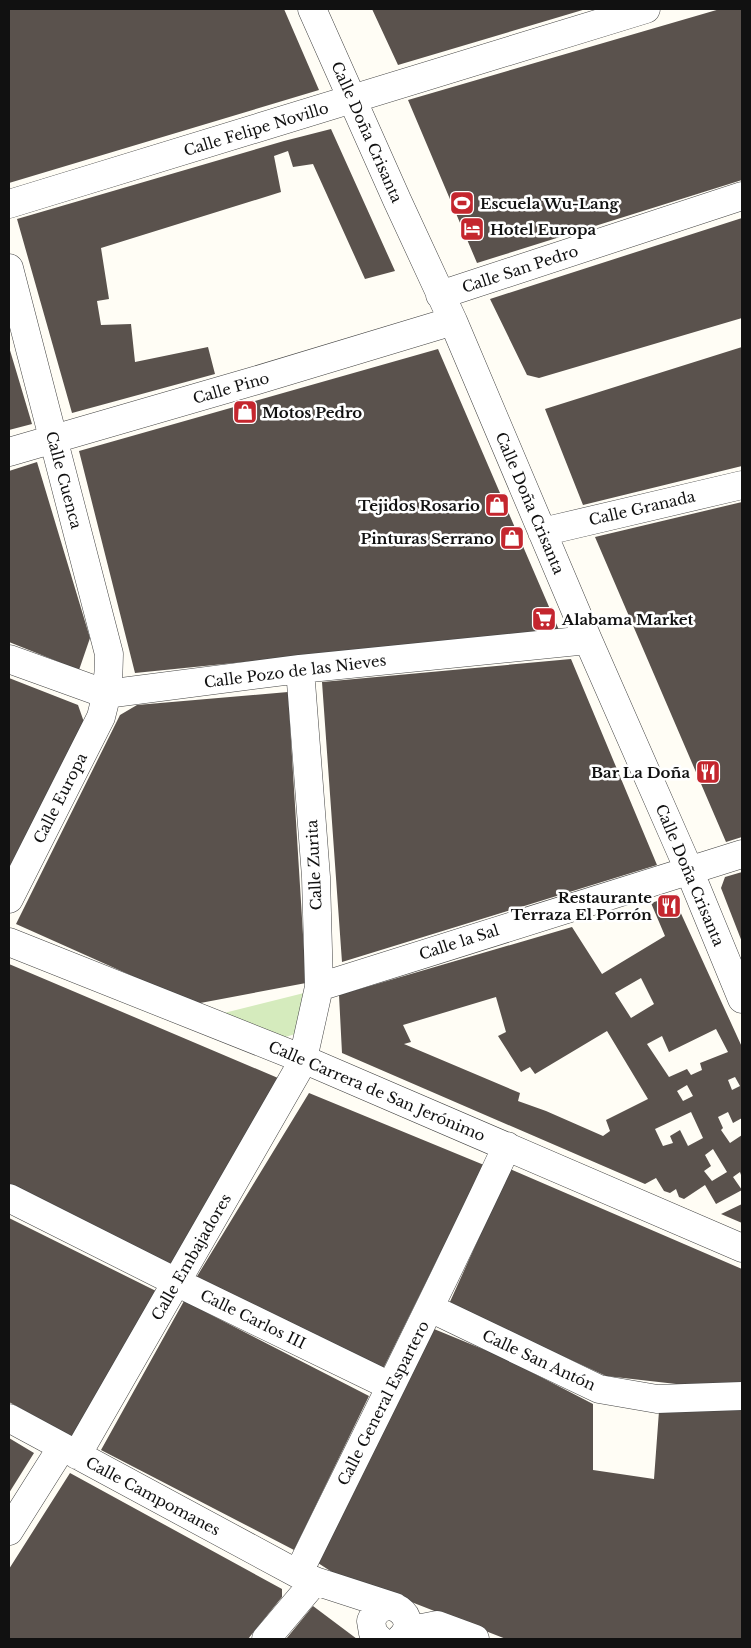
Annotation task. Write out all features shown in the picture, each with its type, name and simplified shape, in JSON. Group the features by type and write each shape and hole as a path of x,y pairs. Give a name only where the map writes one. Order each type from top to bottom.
{"street":[{"name":"Calle Doña Crisanta","path":"312,9 453,321 588,640 689,870 742,999"},
{"name":"Calle Felipe Novillo","path":"9,204 646,9"},
{"name":"Calle San Pedro","path":"440,295 742,196"},
{"name":"Calle Cuenca","path":"9,268 109,654 106,694"},
{"name":"Calle Pino","path":"9,452 453,321"},
{"name":"Calle Granada","path":"542,532 742,484"},
{"name":"Calle Pozo de las Nieves","path":"9,659 106,694 300,669 588,640"},
{"name":"Calle Zurita","path":"300,669 316,877 320,987 303,1059"},
{"name":"Calle Europa","path":"9,899 101,717 106,694"},
{"name":"Calle la Sal","path":"320,987 742,854"},
{"name":"Calle Carrera de San Jerónimo","path":"9,942 303,1059 742,1248"},
{"name":"Calle Embajadores","path":"9,1531 69,1451 176,1282 303,1059"},
{"name":"Calle General Espartero","path":"266,1639 306,1577 390,1386 430,1308 507,1146"},
{"name":"Calle Carlos III","path":"9,1198 390,1386"},
{"name":"Calle San Antón","path":"430,1308 599,1389 657,1399 742,1396"},
{"name":"Calle Campomanes","path":"9,1418 306,1577 395,1632"},
{"path":"395,1632 437,1625 475,1639"}],"green space":[{"path":"304,993 295,1034 276,1040 224,1013"}],"building":[{"path":"9,9 284,9 319,90 9,183"},
{"path":"372,9 586,9 398,65"},
{"path":"720,9 742,9 742,180 477,263 408,100"},
{"path":"331,129 395,271 365,279 313,164 293,167 288,151 274,156 281,192 101,248 109,299 97,301 101,325 131,324 135,362 208,347 215,374 72,413 17,219"},
{"path":"742,218 742,318 539,378 527,375 490,299"},
{"path":"9,347 32,424 9,430"},
{"path":"742,347 742,466 583,505 545,409"},
{"path":"438,349 559,630 135,673 79,451"},
{"path":"37,462 90,638 79,670 9,642 9,471"},
{"path":"742,502 742,837 726,842 595,537"},
{"path":"571,659 657,865 342,962 322,682"},
{"path":"9,678 78,705 85,725 9,870"},
{"path":"288,692 306,983 195,1004 16,924 120,715 137,705"},
{"path":"742,872 742,942 721,888 725,877"},
{"path":"673,896 742,1047 742,1118 733,1123 728,1112 718,1117 723,1128 721,1130 730,1143 742,1135 742,1178 740,1172 733,1177 742,1190 716,1204 705,1185 684,1199 679,1197 676,1189 670,1193 664,1191 656,1178 645,1184 342,1053 339,995 572,927 602,974 665,936 651,903","holes":["641,978 654,1004 631,1018 615,993","496,997 506,1032 498,1036 521,1072 530,1067 535,1074 607,1031 648,1099 606,1120 610,1131 603,1136 518,1101 520,1093 404,1044 411,1042 403,1025","716,1029 728,1052 700,1063 702,1070 691,1075 687,1069 669,1077 647,1044 662,1036 669,1052","735,1077 740,1086 732,1090 728,1080","687,1085 693,1096 683,1101 677,1091","691,1112 703,1138 688,1146 680,1130 670,1136 673,1143 663,1146 655,1129","713,1149 727,1172 712,1181 704,1171 711,1166 705,1155"]},
{"path":"9,964 278,1078 171,1266 9,1184"},
{"path":"309,1093 484,1165 383,1369 196,1278"},
{"path":"510,1169 742,1269 742,1383 685,1385 606,1376 449,1304"},
{"path":"742,1204 742,1223 721,1214"},
{"path":"9,1218 156,1291 73,1437 9,1402"},
{"path":"184,1301 369,1396 294,1550 101,1450"},
{"path":"434,1329 502,1357 593,1404 593,1470 654,1479 659,1411 742,1410 742,1639 506,1639 396,1596 349,1583 318,1563"},
{"path":"9,1438 34,1453 9,1493"},
{"path":"70,1473 282,1589 282,1597 248,1639 9,1639 9,1569"},
{"path":"313,1606 357,1639 286,1639"}],"place":[{"name":"Escuela Wu-Lang","path":"462,203"},
{"name":"Hotel Europa","path":"472,229"},
{"name":"Motos Pedro","path":"245,412"},
{"name":"Tejidos Rosario","path":"497,505"},
{"name":"Pinturas Serrano","path":"512,538"},
{"name":"Alabama Market","path":"544,619"},
{"name":"Bar La Doña","path":"708,772"},
{"name":"Restaurante Terraza El Porrón","path":"669,906"}]}
